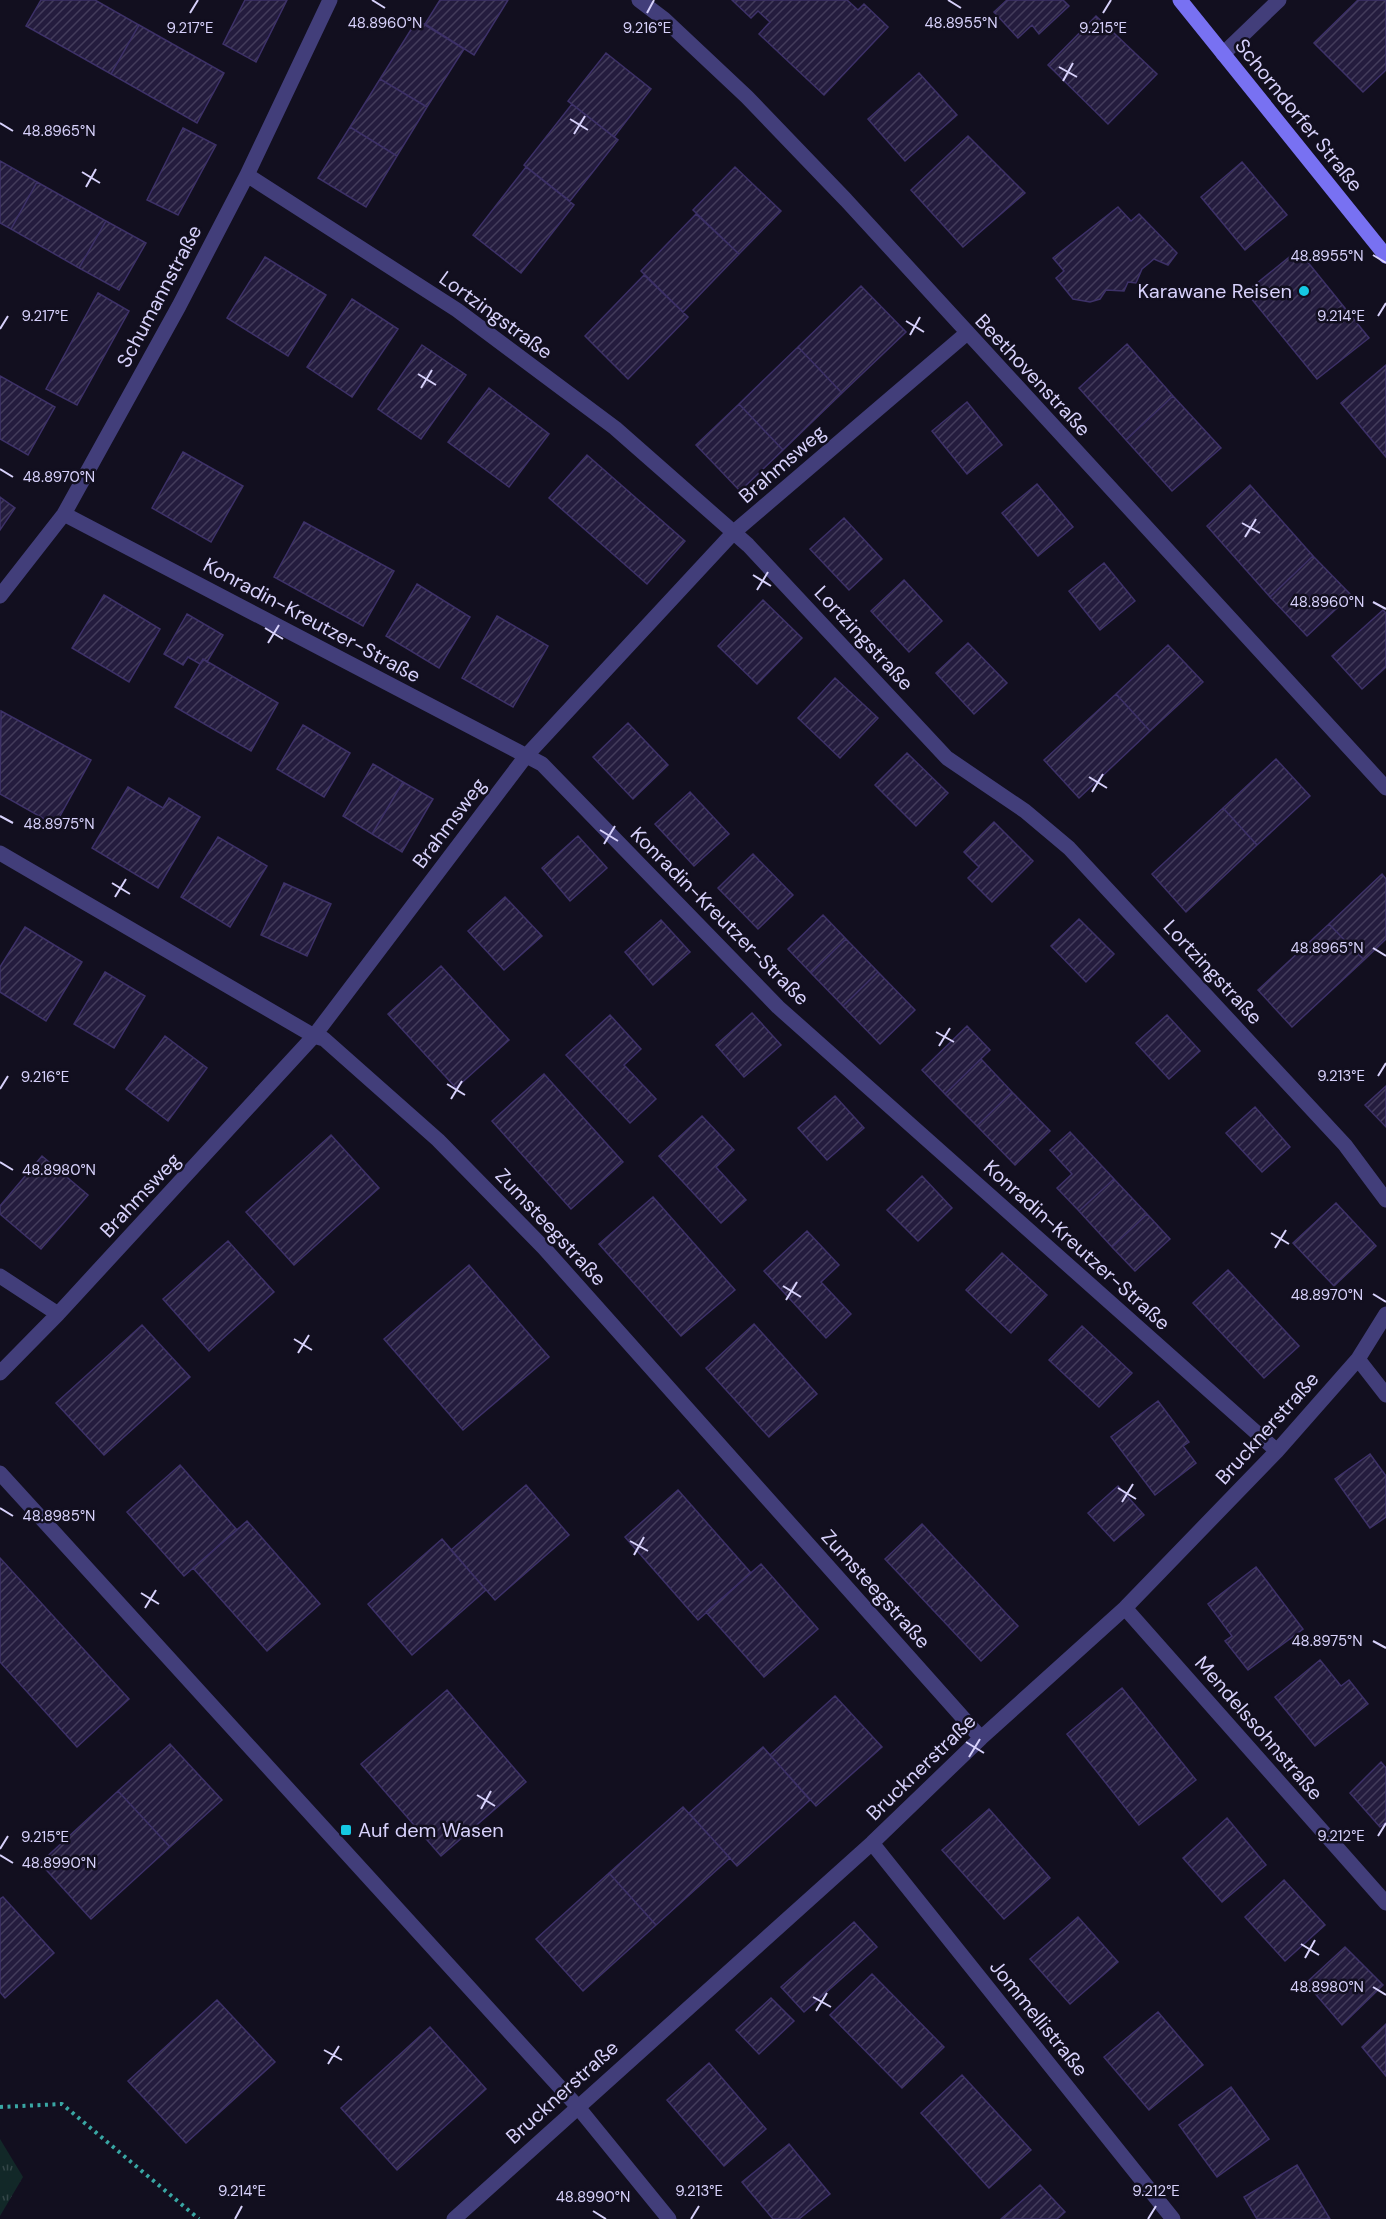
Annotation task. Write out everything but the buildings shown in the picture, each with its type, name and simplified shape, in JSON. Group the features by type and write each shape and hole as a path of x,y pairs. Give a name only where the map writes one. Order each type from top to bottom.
{"main road":[{"name":"Schorndorfer Straße","path":"1180,0 1386,256"}],"street":[{"name":"Schumannstraße","path":"0,596 64,514 179,306 247,175 330,0"},
{"name":"Beethovenstraße","path":"639,0 664,19 747,97 846,200 1386,788"},
{"path":"1223,54 1279,0"},
{"name":"Lortzingstraße","path":"247,175 457,310 615,428 734,532 948,758 1025,811 1069,848 1345,1144 1386,1200"},
{"name":"Brahmsweg","path":"0,1373 58,1314 314,1036 526,756 734,532 967,333"},
{"name":"Konradin-Kreutzer-Straße","path":"64,514 542,764 778,1007 1277,1451"},
{"name":"Zumsteegstraße","path":"0,853 314,1036 324,1039 438,1140 544,1248 981,1738"},
{"path":"0,1276 58,1314"},
{"name":"Brucknerstraße","path":"454,2219 872,1843 981,1738 1125,1608 1277,1451 1358,1359 1386,1314"},
{"path":"1358,1359 1386,1395"},
{"path":"0,1473 577,2106 669,2219"},
{"name":"Mendelssohnstraße","path":"1125,1608 1386,1903"},
{"name":"Jommellistraße","path":"872,1843 1173,2219"}],"path":[{"path":"0,2107 62,2103 199,2219"}],"green space":[{"path":"0,2139 23,2177 0,2216"}],"place":[{"name":"Karawane Reisen","path":"1304,291"},
{"name":"Auf dem Wasen","path":"346,1830"}]}
